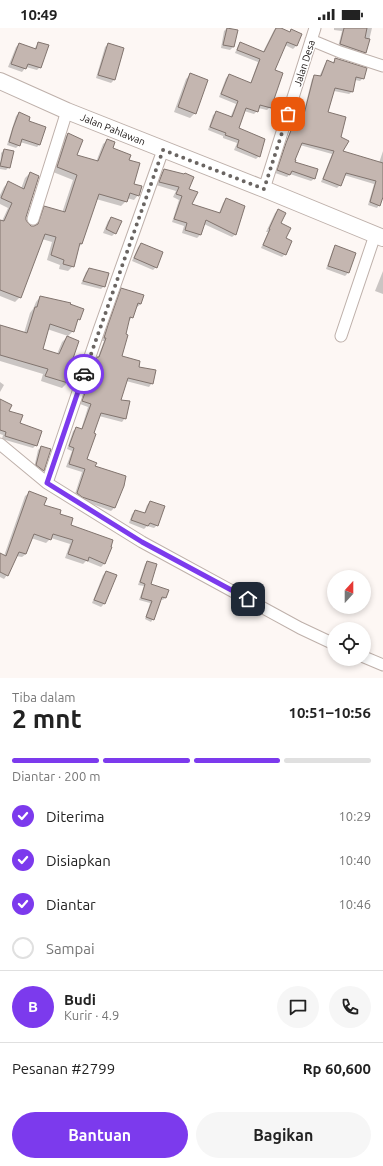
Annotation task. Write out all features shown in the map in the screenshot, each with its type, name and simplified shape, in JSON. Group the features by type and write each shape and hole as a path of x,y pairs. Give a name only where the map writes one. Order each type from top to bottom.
{"highway":[{"name":"Jalan Pahlawan","path":"0,81 163,150 379,236"}],"street":[{"name":"Jalan Desa","path":"264,189 315,28"},
{"path":"311,40 340,52 383,66"},
{"path":"33,219 68,111"},
{"path":"47,483 99,330 163,150"},
{"path":"341,336 379,236"},
{"path":"0,444 47,483 142,542 300,628 327,641"},
{"path":"371,660 383,665"}],"building":[{"path":"227,28 238,30 234,47 223,45"},
{"path":"276,28 281,28 290,32 291,29 302,34 297,46 287,42 275,70 283,73 271,108 260,105 258,112 246,108 239,128 265,139 260,157 237,147 239,140 210,127 216,111 232,117 238,101 221,94 229,74 251,83 260,59 237,50 240,42 264,52"},
{"path":"344,28 367,28 365,38 370,39 366,53 340,44"},
{"path":"38,42 49,45 41,68 28,64 26,69 11,64 19,43 36,49"},
{"path":"108,43 124,48 115,80 98,75"},
{"path":"335,58 367,68 364,79 356,77 353,92 335,88 328,112 346,117 341,137 349,141 343,151 383,163 383,197 380,206 370,202 376,181 346,173 341,186 323,179 334,151 302,143 295,162 318,169 315,179 292,171 290,175 277,170 294,123 301,126 314,75 321,76 327,60 334,63"},
{"path":"190,73 208,80 196,114 178,107"},
{"path":"19,112 30,117 29,121 46,127 40,145 22,139 20,146 9,142"},
{"path":"68,133 83,140 77,155 98,161 107,139 115,142 113,148 131,155 129,160 140,163 134,184 142,186 139,196 130,193 127,202 99,194 82,244 80,243 74,267 63,264 64,260 51,255 56,237 45,234 21,298 0,290 0,220 4,221 12,203 1,198 8,181 24,189 30,172 39,176 26,217 28,223 31,226 38,224 44,206 65,212 77,175 57,167"},
{"path":"4,149 14,151 10,168 0,166"},
{"path":"164,169 185,173 194,177 189,189 198,192 192,204 220,213 226,198 245,206 236,235 206,220 201,235 185,230 187,223 174,219 182,196 176,194 179,187 159,182"},
{"path":"278,209 286,213 281,223 291,228 286,238 292,241 286,255 263,245"},
{"path":"111,217 122,221 116,234 106,229"},
{"path":"141,243 163,252 157,268 134,258"},
{"path":"335,245 356,253 349,273 328,266"},
{"path":"89,268 109,273 105,287 83,281"},
{"path":"121,288 144,295 141,304 138,303 133,318 130,317 126,334 128,335 122,356 140,361 139,367 156,370 153,384 128,378 121,400 130,401 126,419 101,413 94,433 96,434 87,459 97,463 95,466 126,476 124,486 115,508 82,497 77,493 85,469 69,464 74,448 69,446 76,427 82,429 91,404 82,401 86,390 89,391 97,369 93,368 106,338 104,338"},
{"path":"40,296 71,303 70,304 84,309 80,320 78,319 74,332 50,324 43,349 59,354 67,336 79,341 68,373 71,374 68,383 45,376 48,369 0,355 0,325 27,333"},
{"path":"0,399 12,405 9,411 23,415 20,423 42,431 37,446 5,436 6,432 0,430"},
{"path":"41,446 51,449 44,471 36,465"},
{"path":"29,491 47,498 44,505 61,510 60,514 73,518 71,525 113,540 112,547 105,564 89,557 88,561 68,554 73,540 53,534 51,540 34,534 26,554 19,552 8,576 0,572 0,553 6,556"},
{"path":"150,501 165,506 158,526 150,523 148,526 131,520 135,510 145,513"},
{"path":"147,561 157,564 151,584 169,590 166,598 162,597 154,620 146,617 152,601 141,598 145,584 140,582"},
{"path":"106,571 117,575 105,604 94,600"}],"way so far":[{"path":"84,374 163,150 264,189 288,114"}],"route":[{"path":"84,374 47,483 142,542 248,599"}]}
